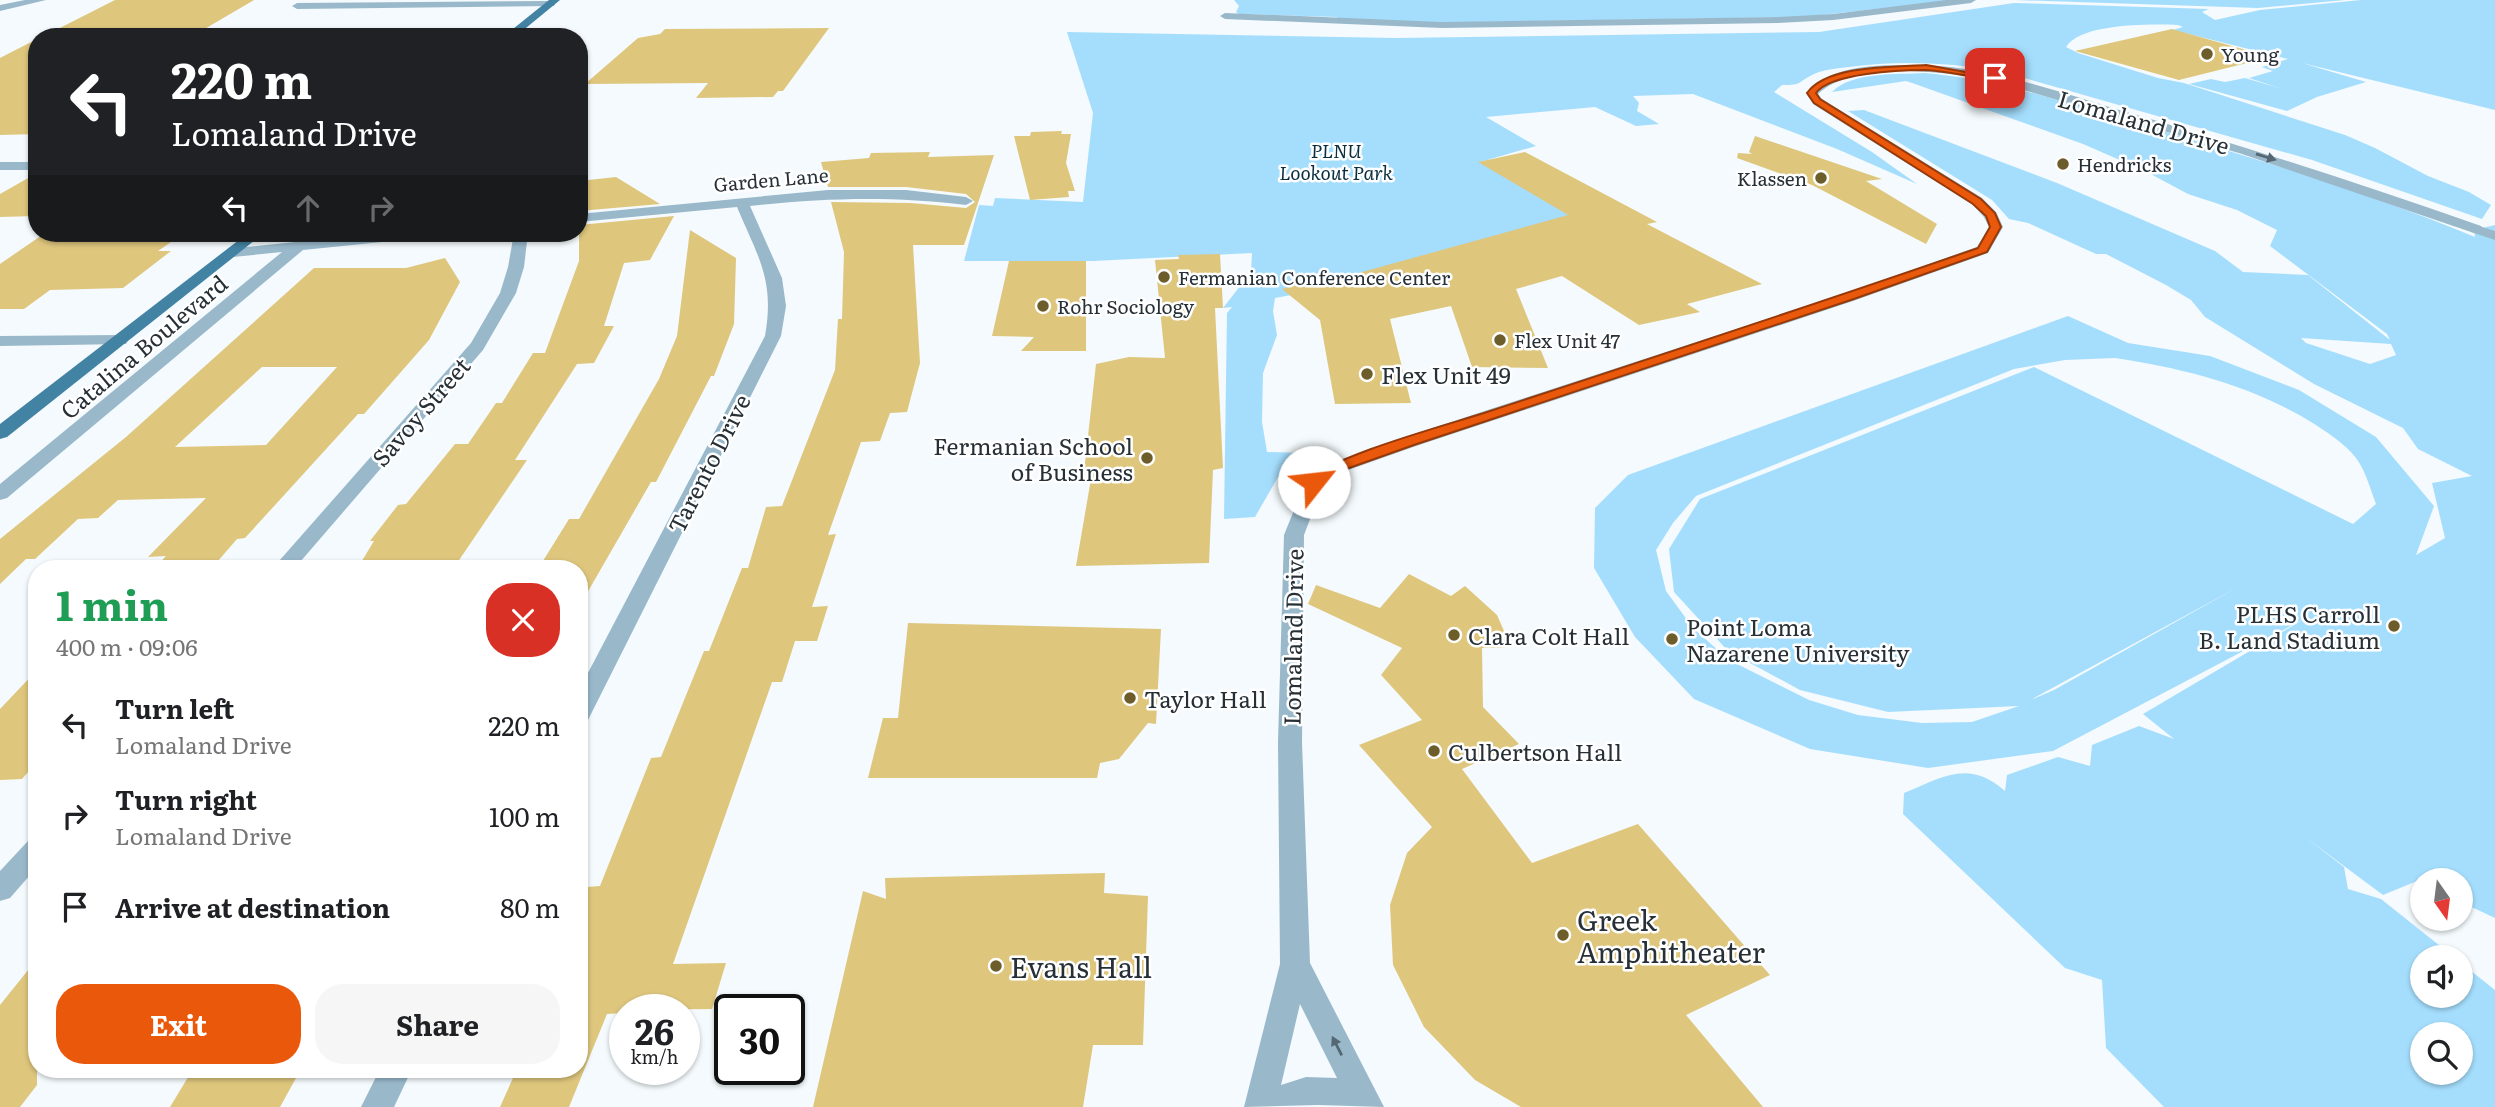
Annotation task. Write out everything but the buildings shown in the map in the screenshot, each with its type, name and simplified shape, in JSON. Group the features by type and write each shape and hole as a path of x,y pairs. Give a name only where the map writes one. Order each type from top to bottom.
{"main road":[{"path":"519,28 552,2"},
{"name":"Catalina Boulevard","path":"0,433 246,242"}],"street":[{"path":"0,8 41,0"},
{"path":"1225,16 1442,25 1778,20 1833,17 1971,0"},
{"path":"297,6 552,2"},
{"name":"Lomaland Drive","path":"1261,1107 1294,964 1290,742 1294,536 1314,482 1330,470 1387,450 1847,298 1983,250 1996,227 1991,215 1977,201 1817,101 1812,93 1818,85 1843,75 1926,68 1995,78 2304,168 2495,236"},
{"path":"0,166 28,166"},
{"name":"Garden Lane","path":"588,217 828,194 906,194 966,201"},
{"name":"Tarento Drive","path":"588,696 773,336 778,306 774,278 742,203"},
{"name":"Catalina Boulevard","path":"0,494 303,242"},
{"path":"233,252 332,242"},
{"name":"Savoy Street","path":"290,560 477,346 504,306 514,283 520,242"},
{"path":"0,341 120,340"},
{"path":"0,890 28,858"},
{"name":"Lomaland Drive","path":"1294,964 1367,1107"},
{"path":"377,1107 392,1078"},
{"path":"1270,1107 1286,1095 1308,1090 1330,1090 1351,1096 1367,1107"}],"green space":[{"path":"1234,0 1956,0 1804,17 1406,23 1339,21 1337,17 1239,14 1236,12 1239,6"},
{"path":"2015,0 2345,0 2258,8"},
{"name":"PLNU Lookout Park","path":"2361,0 2495,0 2495,110 2302,63 2366,82 2317,97 2287,111 2189,84 2211,79 2225,82 2245,78 2279,88 2249,78 2273,71 2262,67 2288,59 2173,30 2183,27 2178,25 2135,25 2101,29 2074,39 2066,47 2078,53 2158,78 2184,83 2345,135 2428,176 2469,192 2491,205 2482,219 2312,160 2000,71 1962,66 1906,63 1835,69 1816,73 1797,84 1782,85 1774,92 1872,152 1917,184 1837,149 1693,94 1633,96 1639,103 1637,111 1659,124 1636,126 1595,107 1486,117 1536,146 1480,162 1592,226 1385,278 1275,298 1273,311 1277,335 1263,373 1262,422 1267,452 1304,453 1306,462 1278,477 1255,517 1224,519 1227,313 1232,307 1223,308 1251,272 1252,253 1093,261 964,261 979,205 993,206 995,198 1083,202 1093,113 1067,32 1395,38 1819,32 2014,3 2209,9 2202,12 2215,20 2260,10"},
{"path":"1925,73 1978,80 2055,99 2305,175 2475,237 2474,230 2495,225 2495,918 2473,908 2473,868 2410,868 2410,884 2383,895 2305,837 2344,867 2348,889 2381,899 2410,922 2410,931 2421,931 2439,945 2410,945 2410,1008 2473,1008 2473,973 2495,990 2495,1107 2164,1107 2106,1048 2102,980 2065,968 1903,814 1904,793 1944,777 1968,773 1992,781 2005,791 2007,775 2058,757 2090,766 2092,745 2139,726 2174,739 2143,714 2306,618 2053,751 1928,768 1810,749 1694,699 1635,637 1594,568 1595,508 1628,475 2068,316 2128,343 2210,356 2299,390 2376,437 2434,506 2416,555 2445,538 2432,483 2472,476 2418,449 2403,428 2314,384 2205,317 2191,300 2166,285 2106,254 2096,254 2028,223 2009,219 1992,200 1848,111 1864,110 2057,183 2215,251 2243,272 2308,275 2390,340 2387,334 2270,246 2277,230 2237,210 2188,194 2145,171 2083,144 1906,81 1832,92 1851,80 1889,74","holes":["2301,338 2391,344 2396,355 2370,364 2306,343","2115,358 2219,381 2293,411 2334,438 2356,458 2376,504 2353,524 2034,367 1700,499 1669,549 1674,592 1728,651 1800,690 1888,712 2019,706 1972,722 1922,723 1858,715 1809,700 1729,660 1693,628 1666,591 1656,550 1673,523 1696,496 2014,369 2065,360","2238,587 2054,690 2033,699"]}],"place":[{"name":"Young","path":"2207,54"},
{"name":"Hendricks","path":"2063,164"},
{"name":"Klassen","path":"1821,178"},
{"name":"Fermanian Conference Center","path":"1164,277"},
{"name":"Rohr Sociology","path":"1043,306"},
{"name":"Flex Unit 47","path":"1500,340"},
{"name":"Flex Unit 49","path":"1367,374"},
{"name":"Fermanian School of Business","path":"1147,458"},
{"name":"PLHS Carroll B. Land Stadium","path":"2394,626"},
{"name":"Clara Colt Hall","path":"1454,635"},
{"name":"Point Loma Nazarene University","path":"1672,639"},
{"name":"Taylor Hall","path":"1130,698"},
{"name":"Culbertson Hall","path":"1434,751"},
{"name":"Greek Amphitheater","path":"1563,935"},
{"name":"Evans Hall","path":"996,966"}],"route":[{"path":"1314,482 1330,470 1409,442 1772,320 1847,298 1983,250 1996,227 1991,215 1977,201 1817,101 1812,93 1818,85 1843,75 1889,70 1926,68 1995,78"}]}
